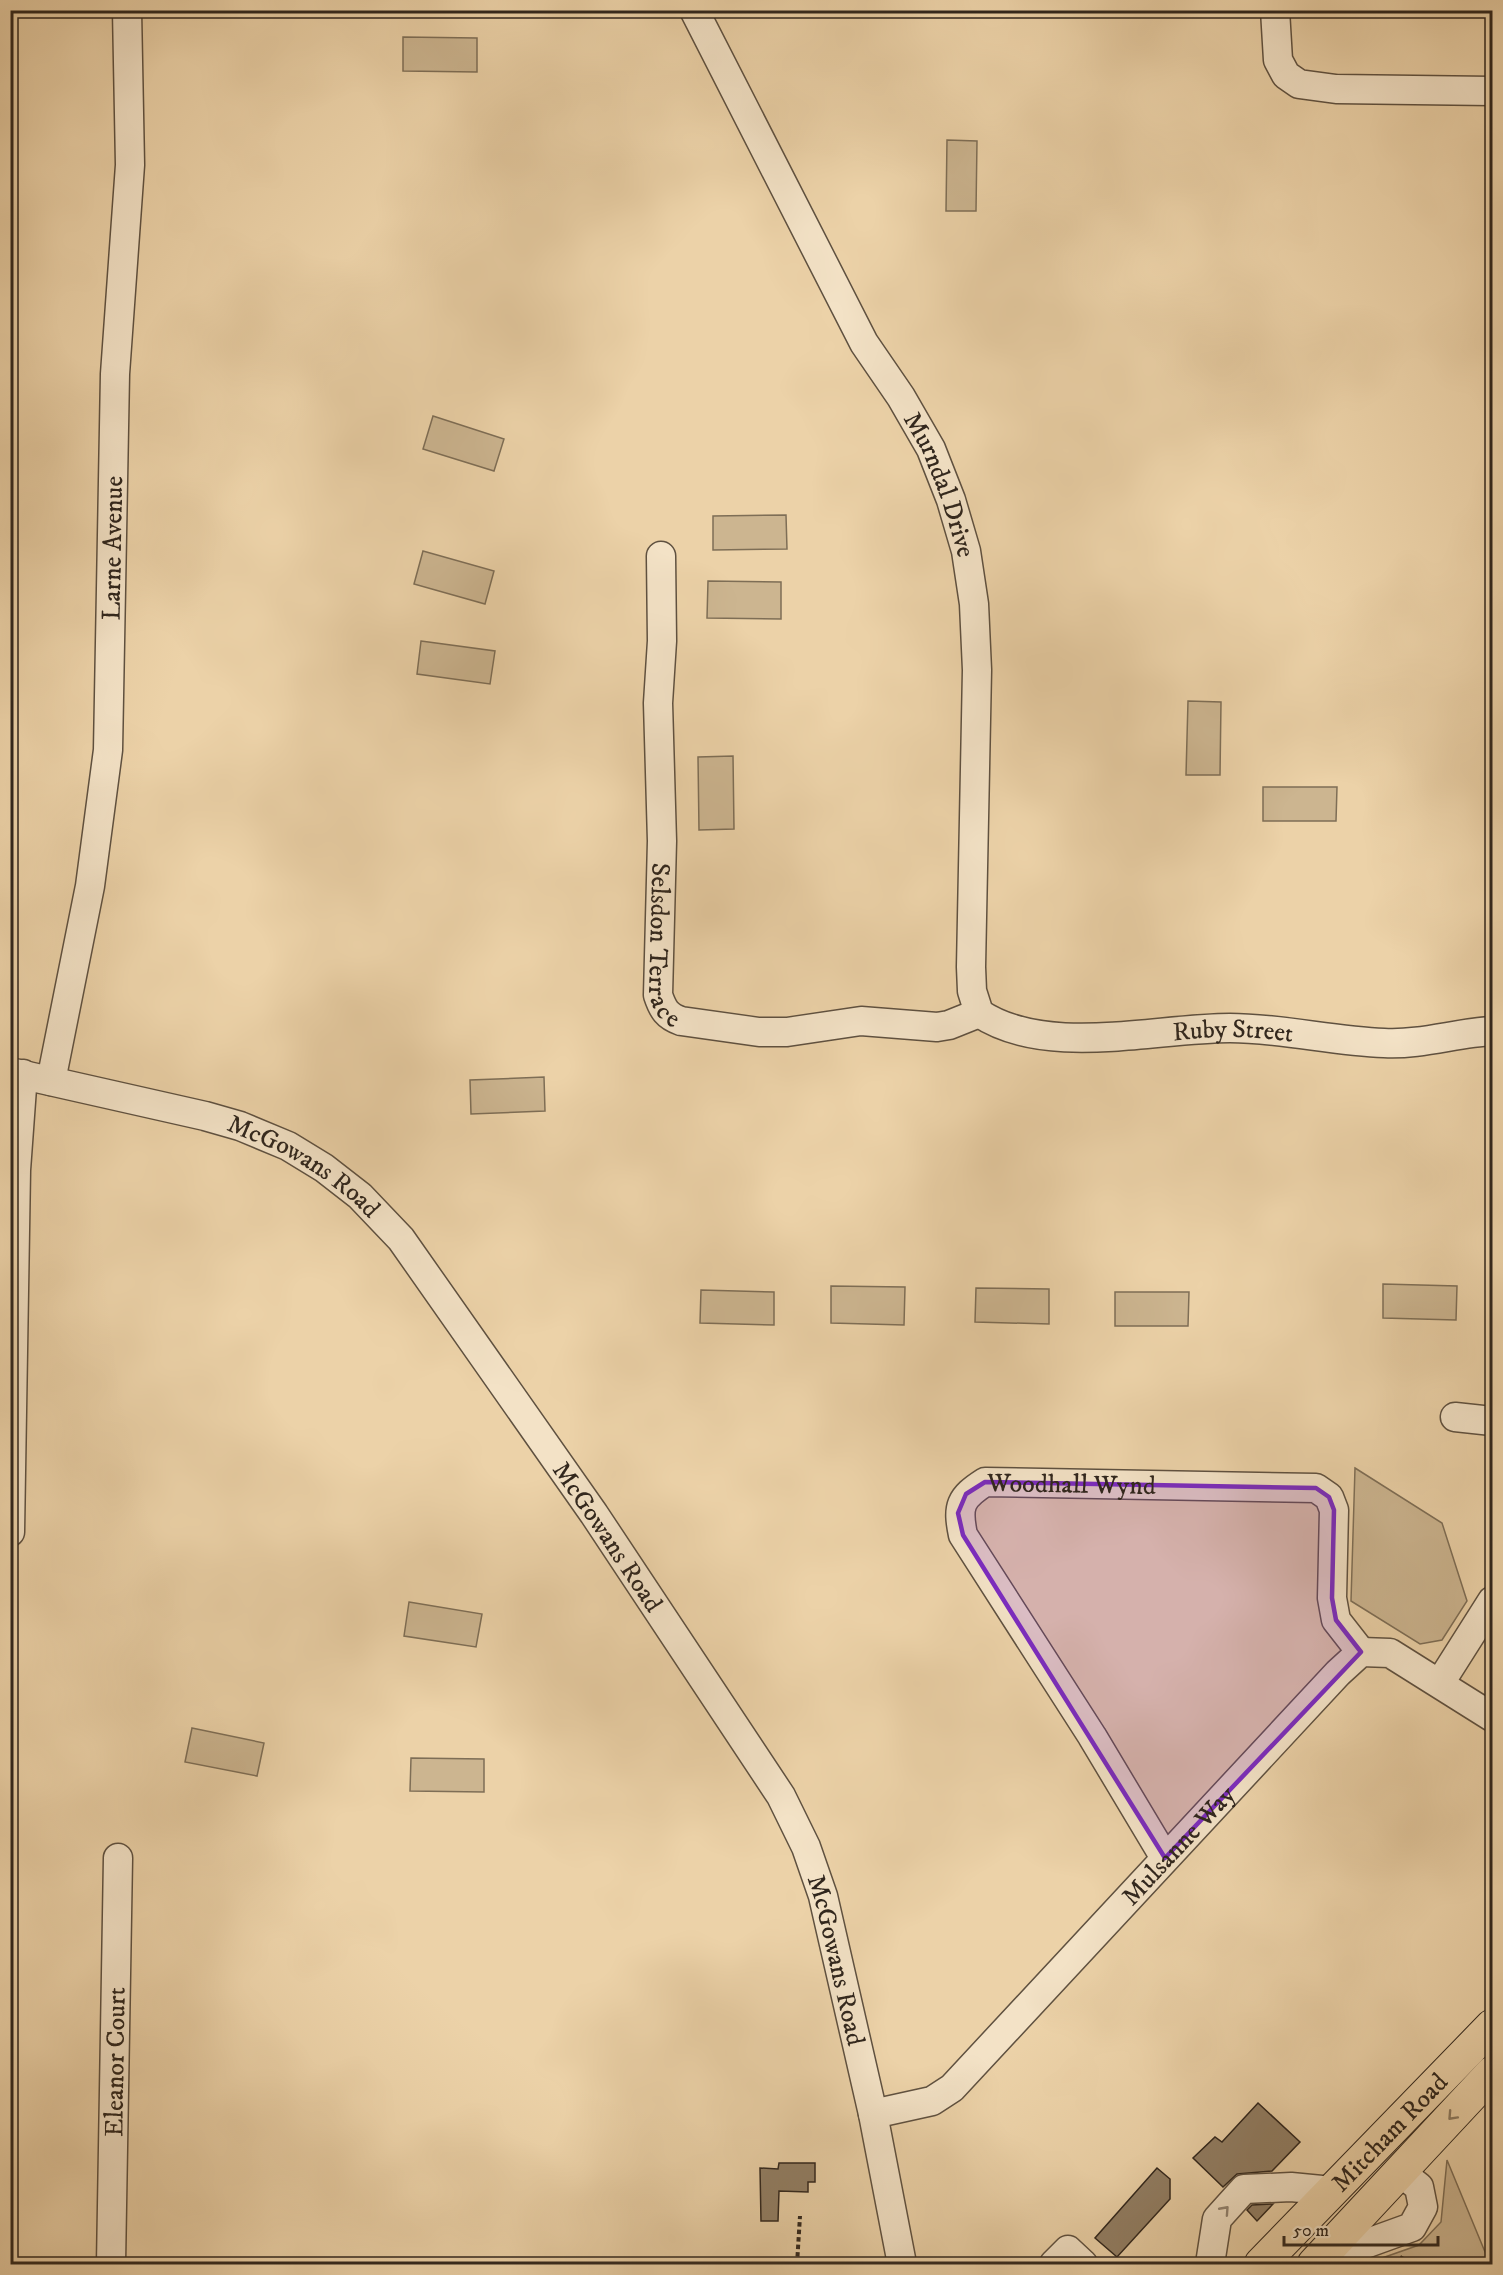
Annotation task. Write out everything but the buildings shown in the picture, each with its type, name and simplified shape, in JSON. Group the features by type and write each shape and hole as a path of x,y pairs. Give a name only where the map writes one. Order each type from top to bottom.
{"main road":[{"name":"Mitcham Road","path":"1261,2265 1492,2026"},
{"name":"Mitcham Road","path":"1316,2263 1492,2073"},
{"path":"1373,2149 1400,2172"}],"street":[{"name":"Larne Avenue","path":"51,1081 90,886 108,750 115,374 130,165 127,10"},
{"name":"Murndal Drive","path":"694,10 864,343 901,397 931,449 951,500 963,541 974,604 976,659 971,979 979,1013"},
{"path":"1275,10 1274,40 1278,60 1286,75 1299,84 1335,89 1492,91"},
{"name":"Selsdon Terrace","path":"661,556 662,641 658,702 662,841 658,995 662,1008 669,1017 681,1021 759,1032 787,1032 861,1021 937,1027 949,1025 979,1013"},
{"name":"Ruby Street","path":"979,1013 1006,1027 1071,1037 1145,1035 1231,1028 1385,1043 1415,1042 1492,1031"},
{"name":"McGowans Road","path":"17,1073 205,1116 288,1146 360,1196 401,1239 588,1504 781,1796 806,1847 823,1896 873,2114 902,2265"},
{"path":"10,1532 17,1073"},
{"path":"1455,1417 1492,1421"},
{"name":"Woodhall Wynd","path":"1165,1858 1092,1736 963,1535 958,1512 966,1494 985,1482 1316,1488 1329,1497 1334,1510 1332,1598 1336,1620 1361,1652"},
{"path":"1440,1683 1492,1601"},
{"path":"1361,1652 1390,1653 1492,1716"},
{"name":"Mulsanne Way","path":"873,2114 932,2101 952,2088 1338,1673 1361,1652"},
{"name":"Eleanor Court","path":"111,2265 118,1858"},
{"path":"1316,2263 1413,2227 1423,2207 1419,2187 1400,2172"},
{"path":"1210,2265 1217,2219 1244,2189 1291,2187 1332,2191"},
{"path":"1054,2265 1068,2250 1083,2265"}],"path":[{"path":"797,2265 800,2216"}],"highlighted area":[{"path":"985,1482 1316,1488 1329,1497 1334,1510 1332,1598 1336,1620 1361,1652 1165,1858 963,1535 958,1513 966,1494"}],"shaded area":[{"path":"403,37 477,38 477,72 403,71"},
{"path":"947,140 977,141 976,211 946,211"},
{"path":"433,416 504,439 494,471 423,449"},
{"path":"786,515 787,549 713,550 713,516"},
{"path":"423,551 494,571 485,604 414,584"},
{"path":"708,581 781,582 781,619 707,618"},
{"path":"421,641 495,651 490,684 417,674"},
{"path":"1188,701 1221,702 1220,775 1186,775"},
{"path":"733,756 734,829 699,830 698,757"},
{"path":"1263,787 1337,787 1336,821 1263,821"},
{"path":"544,1077 545,1111 471,1114 470,1080"},
{"path":"1383,1284 1457,1286 1456,1320 1383,1318"},
{"path":"831,1286 905,1287 904,1325 831,1323"},
{"path":"976,1288 1049,1289 1049,1324 975,1322"},
{"path":"701,1290 774,1292 774,1325 700,1323"},
{"path":"1115,1292 1189,1292 1188,1326 1115,1326"},
{"path":"1355,1468 1442,1523 1467,1601 1442,1640 1420,1644 1351,1601"},
{"path":"409,1602 482,1614 476,1647 404,1636"},
{"path":"192,1728 264,1743 257,1776 185,1762"},
{"path":"411,1758 484,1759 484,1792 410,1791"},
{"path":"1447,2160 1490,2264 1365,2264 1419,2245 1441,2222"}]}
